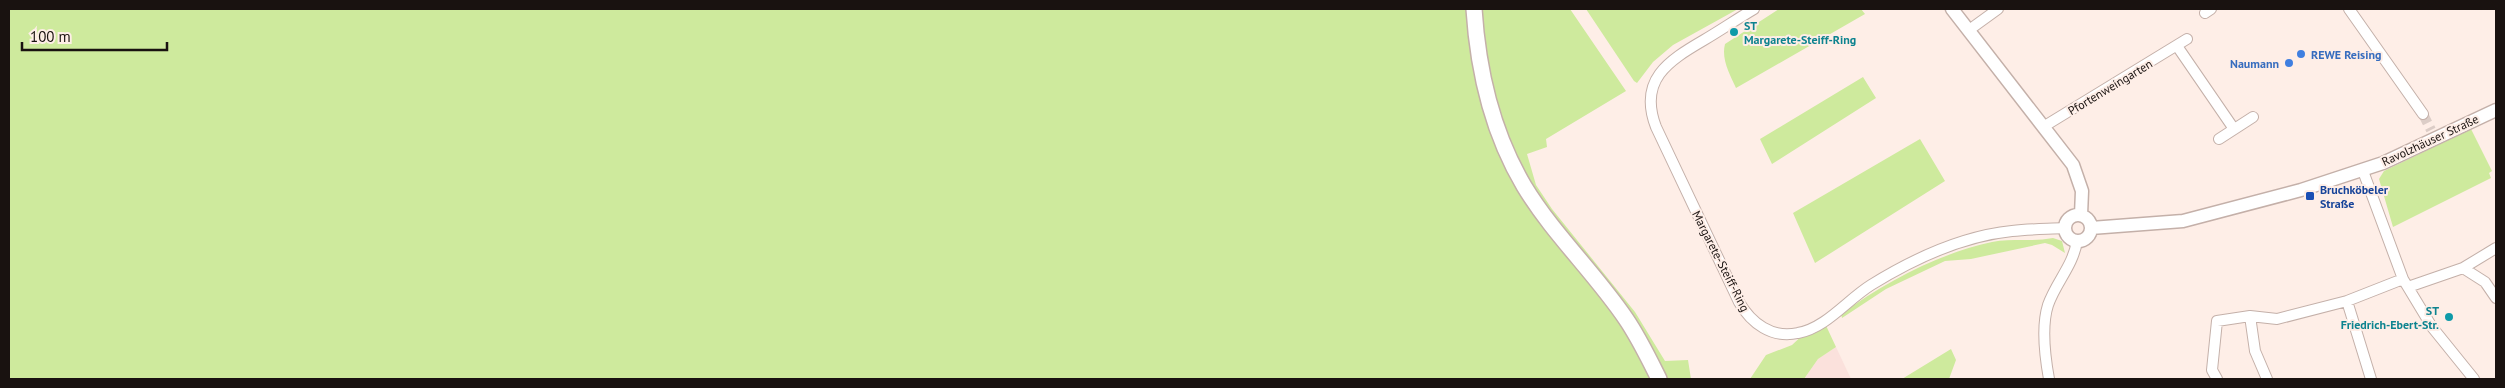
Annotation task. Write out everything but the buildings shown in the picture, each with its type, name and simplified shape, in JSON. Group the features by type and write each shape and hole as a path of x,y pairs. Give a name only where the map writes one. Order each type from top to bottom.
{"main road":[{"path":"1474,9 1484,86 1498,132 1510,159 1524,186 1546,217 1627,319 1659,379"}],"street":[{"name":"Margarete-Steiff-Ring","path":"1754,9 1667,64 1654,81 1650,106 1656,127 1739,302 1745,313 1758,326 1778,334 1799,333 1822,323 1853,298 1885,277 1944,248 2011,231 2065,228"},
{"path":"1952,9 2073,165 2082,191 2081,215"},
{"path":"1969,30 1998,9"},
{"path":"2349,9 2423,114"},
{"name":"Pfortenweingarten","path":"2043,127 2187,39"},
{"path":"2177,46 2234,129"},
{"name":"Ravolzhäuser Straße","path":"2363,171 2433,134 2496,110"},
{"path":"2219,140 2254,117"},
{"path":"2091,228 2146,225 2193,218 2301,190 2363,171 2406,283 2432,327 2474,379"},
{"path":"2081,215 2088,220 2091,228 2086,239 2077,241 2069,238 2065,228 2069,218 2081,215"},
{"path":"2049,379 2046,364 2045,320 2048,304 2072,262 2077,241"},
{"path":"2217,379 2212,370 2216,321 2250,316 2277,319 2347,301 2463,268 2496,248"},
{"path":"2463,268 2484,282 2496,298"},
{"path":"2347,301 2371,379"},
{"path":"2250,316 2255,352 2267,379"}],"shaded area":[{"path":"1836,347 1851,379 1804,379 1818,359"}],"green space":[{"path":"9,9 1470,9 1494,133 1621,322 1652,379 9,379"},
{"path":"1479,9 1570,9 1626,91 1546,139 1547,147 1527,154 1536,185 1552,209 1635,312 1665,361 1688,360 1691,379 1665,379 1531,188 1506,134 1491,89"},
{"path":"1586,9 1738,9 1673,45 1653,62 1637,83"},
{"path":"1779,9 1861,9 1865,14 1736,88 1725,61 1725,44"},
{"path":"1863,77 1876,98 1772,164 1760,139"},
{"path":"2471,129 2492,171 2489,173 2491,178 2393,227 2379,179 2384,171"},
{"path":"1920,139 1945,181 1815,263 1793,213"},
{"path":"2053,238 2062,241 2065,253 2045,243 1971,259 1945,261 1886,289 1842,318 1841,314 1894,280 1952,254 1992,242"},
{"path":"1822,317 1836,347 1818,359 1804,379 1750,379 1766,355 1792,345"},
{"path":"1951,349 1956,360 1949,379 1902,379"}],"tunnel":[{"path":"2423,114 2431,130"}],"place":[{"name":"ST Margarete-Steiff-Ring","path":"1734,32"},
{"name":"REWE Reising","path":"2301,54"},
{"name":"Naumann","path":"2289,63"},
{"name":"Bruchköbeler Straße","path":"2310,196"},
{"name":"ST Friedrich-Ebert-Str.","path":"2449,317"}]}
